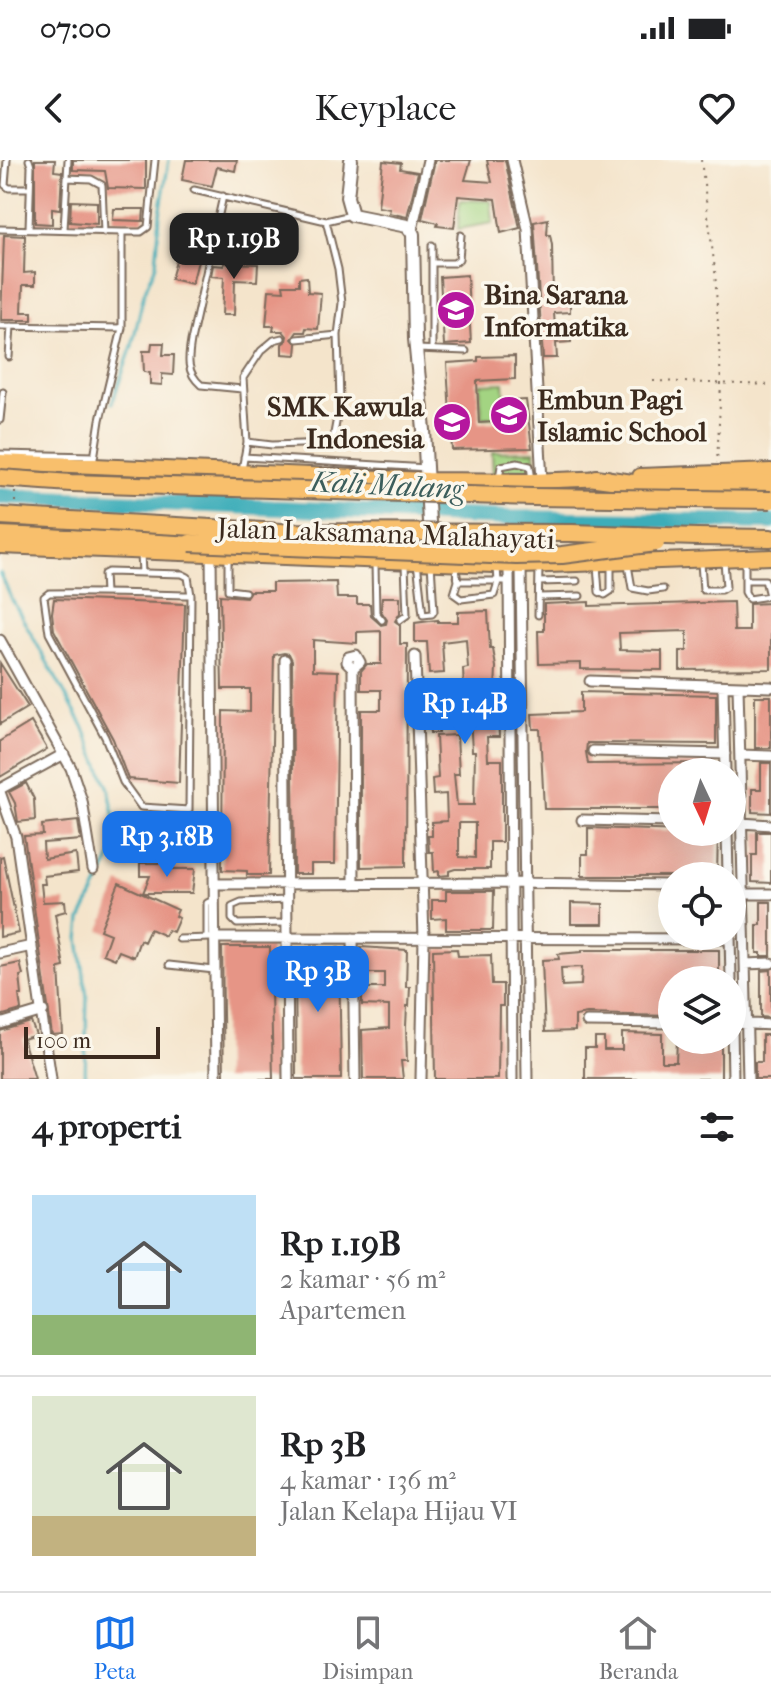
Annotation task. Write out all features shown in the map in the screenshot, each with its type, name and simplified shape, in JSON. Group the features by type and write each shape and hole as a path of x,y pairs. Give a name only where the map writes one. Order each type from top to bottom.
{"highway":[{"path":"0,478 71,483 533,497 771,500"},
{"path":"596,478 633,483 771,484"},
{"path":"8,517 282,532 572,533 771,538"},
{"path":"0,535 516,556 562,555 697,537"}],"main road":[{"path":"0,462 243,465 427,474 499,481 771,471"},
{"name":"Jalan Laksamana Malahayati","path":"0,546 417,561 509,569 539,565 771,557"}],"street":[{"path":"351,160 347,197 352,215 407,226 412,230"},
{"path":"417,561 430,544 416,349 412,230 428,160"},
{"path":"512,160 528,229 537,481"},
{"path":"211,553 215,884 211,938 215,970 216,1079"},
{"path":"509,569 512,1079"},
{"path":"509,569 522,639 527,1079"},
{"path":"510,639 522,639"},
{"path":"0,640 64,754 82,801 93,869"},
{"path":"415,656 424,938 421,1079"},
{"path":"285,660 288,1079"},
{"path":"353,668 354,884"},
{"path":"590,681 771,687"},
{"path":"723,686 725,758"},
{"path":"738,686 740,758"},
{"path":"593,751 725,754"},
{"path":"51,1079 16,837 0,791 64,754"},
{"path":"740,755 771,756"},
{"path":"582,820 658,822"},
{"path":"746,823 771,825"},
{"path":"215,884 658,885"},
{"path":"746,894 771,894"},
{"path":"211,938 658,938"},
{"path":"353,938 355,1079"},
{"path":"0,953 32,946"},
{"path":"745,950 748,1079"},
{"path":"745,964 771,963"},
{"path":"0,1024 43,1011"},
{"path":"587,1022 658,1023"},
{"path":"747,1024 771,1025"},
{"path":"733,1054 733,1079"}],"lane":[{"path":"7,160 5,185 9,188 29,188"},
{"path":"29,160 29,228"},
{"path":"64,229 68,160"},
{"path":"0,229 141,232 148,227 155,160"},
{"path":"67,178 91,179 102,185 104,233"},
{"path":"194,190 326,221 352,215"},
{"path":"223,196 191,341 189,365 191,373 201,385 242,389"},
{"path":"247,442 272,445 330,443 335,433 340,401 338,335 341,292 326,221"},
{"path":"0,454 94,462 100,420 122,328 122,232"},
{"path":"432,263 454,263 459,259 461,235"},
{"path":"432,245 432,349"},
{"path":"0,326 122,328"},
{"path":"9,357 11,326"},
{"path":"297,339 338,335"},
{"path":"243,465 247,442 243,378 251,362 274,340 282,338"},
{"path":"416,349 466,351"},
{"path":"0,420 3,392"},
{"path":"141,551 142,573"},
{"path":"228,553 228,590 245,592"},
{"path":"701,558 701,586 706,591 726,587 724,557"},
{"path":"745,557 745,580 745,592 749,599 769,596 765,580 745,580"},
{"path":"375,560 376,613 382,620"},
{"path":"417,561 434,611 432,614 423,615 421,612 417,561"},
{"path":"400,620 407,615 417,561"},
{"path":"628,561 632,588 648,591 663,589"},
{"path":"455,563 458,581 454,594 461,599 491,597 509,569"},
{"path":"604,563 611,591 605,595 599,592 604,563"},
{"path":"538,615 539,565"},
{"path":"498,582 509,569"},
{"path":"105,593 106,573 186,575 191,595 189,810 141,807 136,803 123,782 105,737 49,633 46,594 191,595"},
{"path":"458,581 498,582"},
{"path":"539,582 577,581"},
{"path":"539,597 580,596"},
{"path":"286,900 235,903 232,919 242,925 287,923"},
{"path":"179,939 211,938"},
{"path":"169,965 215,970"}],"path":[{"path":"701,160 715,270 721,383 716,472"},
{"path":"653,381 771,385"},
{"path":"8,517 15,489"}],"green space":[{"path":"460,200 491,201 493,223 458,229"},
{"path":"504,383 506,417 482,418 480,384"},
{"path":"535,451 536,477 493,478 492,452"}],"building":[{"path":"35,160 55,160 54,171 62,172 60,209 52,208 52,224 35,223"},
{"path":"73,160 146,160 146,189 108,188 105,171 73,170"},
{"path":"186,160 237,160 235,171 217,167 212,186 182,180"},
{"path":"435,160 471,160 465,180 492,182 487,160 505,160 520,228 501,233 496,199 458,196 454,228 437,226 438,223 422,219"},
{"path":"383,161 401,163 400,169 418,172 407,217 378,207"},
{"path":"71,201 97,202 97,224 70,222"},
{"path":"114,209 144,209 143,221 113,220"},
{"path":"548,219 553,298 560,298 560,305 570,304 570,312 554,313 555,328 571,327 571,342 556,343 557,358 543,358 534,222"},
{"path":"185,229 205,234 192,284 171,279"},
{"path":"4,235 25,236 24,273 35,272 35,285 23,285 22,312 32,312 32,320 1,320"},
{"path":"224,263 258,264 257,281 235,280 234,315 222,315 224,277 211,276 213,265 224,266"},
{"name":"Bina Sarana Informatika","path":"467,275 471,343 444,345 440,277"},
{"path":"307,277 308,292 321,293 318,329 306,328 305,332 297,332 292,339 297,344 296,355 282,354 282,344 287,336 283,331 273,331 274,326 266,326 269,290 284,291 283,285 299,285 299,278"},
{"path":"152,343 164,343 163,355 174,355 173,375 162,374 162,385 150,384 150,373 144,372 143,351 151,351"},
{"path":"515,356 515,379 477,381 479,423 508,421 506,401 526,400 532,448 452,450 447,363 478,361 478,357"},
{"path":"336,582 337,598 357,598 357,604 370,604 371,616 381,625 386,624 387,620 381,611 382,597 400,597 400,613 395,621 400,625 400,644 407,644 406,866 361,867 361,710 381,710 381,690 361,690 361,671 367,664 381,664 381,631 357,632 357,643 313,640 313,670 338,671 335,864 311,864 311,874 294,874 292,660 289,654 284,653 274,655 269,875 222,870 223,711 250,712 250,689 222,689 220,595 246,597 250,591 272,591 272,583"},
{"path":"54,599 185,604 179,783 128,779 113,739 54,630"},
{"path":"589,602 589,606 733,602 734,631 749,631 749,604 771,603 771,669 680,670 680,651 687,651 687,631 619,633 620,650 662,651 662,670 581,669 581,663 539,664 538,631 544,631 544,604"},
{"path":"488,611 490,649 493,649 496,667 494,716 498,716 499,737 487,737 488,760 502,760 502,842 490,842 490,869 455,869 449,871 449,875 439,876 439,871 434,872 428,836 432,836 432,822 447,821 446,794 433,795 432,779 438,778 436,736 457,735 459,774 454,774 457,805 474,805 475,751 472,751 470,715 460,716 459,711 439,712 439,733 430,733 431,691 464,689 463,669 468,668 466,639 442,642 444,673 429,674 427,642 415,642 415,623 438,620 458,622 458,612","holes":["459,823 475,823 475,858 459,857"]},
{"path":"0,663 28,707 0,724"},
{"path":"581,692 716,695 716,744 587,743 588,764 658,763 658,809 544,809 540,729 533,729 532,714 581,712"},
{"path":"755,696 771,696 771,748 755,748"},
{"path":"31,722 47,749 0,777 0,741"},
{"path":"761,763 771,763 771,813 752,812 752,789 761,789"},
{"path":"26,783 34,799 35,820 18,822 15,803 9,792"},
{"path":"78,821 81,840 43,843 44,859 76,854 78,872 44,876 45,884 41,884 43,902 65,901 66,911 55,914 64,967 59,968 63,1034 52,1035 24,836 43,835 42,825"},
{"path":"588,828 658,830 658,846 718,846 717,862 658,862 658,876 582,876 582,854 588,854"},
{"path":"757,832 771,832 771,883 752,882 752,855 757,855"},
{"path":"3,856 19,933 0,937 0,857"},
{"path":"140,863 169,863 169,869 195,869 192,893 143,893 150,876 140,876"},
{"path":"119,883 178,910 175,916 179,918 173,932 168,930 165,936 150,929 144,942 140,940 134,957 119,951 115,959 103,954 110,934 100,930"},
{"path":"446,891 494,891 493,930 446,930 446,918 432,919 432,900 446,900"},
{"path":"761,902 771,902 771,956 757,953"},
{"path":"571,903 603,904 603,924 571,924"},
{"path":"222,947 270,947 273,1079 224,1079"},
{"path":"361,947 407,950 406,987 410,987 406,1026 407,1061 401,1061 403,1079 363,1079 362,1030 389,1028 389,1006 362,1005 362,988 384,988 384,973 361,973"},
{"path":"339,948 341,1079 296,1079 295,950"},
{"path":"457,949 458,956 491,955 492,984 503,984 503,1006 499,1006 498,1079 435,1079 433,950"},
{"path":"582,950 719,950 719,966 658,966 658,1016 587,1014 575,1016 575,1031 545,1032 542,960 559,959 558,954","holes":["582,967 581,985 562,986 561,968"]},
{"path":"20,963 23,975 20,976 21,1010 0,1016 0,967"},
{"path":"771,970 771,1018 761,1017 761,971"},
{"path":"31,1022 36,1035 23,1039 35,1079 0,1079 0,1031"},
{"path":"622,1033 658,1034 658,1054 662,1054 662,1062 676,1062 676,1054 721,1054 721,1079 585,1079 585,1048 595,1048 595,1038 604,1038 604,1050 622,1050"},
{"path":"762,1035 771,1035 771,1079 755,1079 755,1062 762,1062"}],"waterway":[{"path":"112,403 132,346 144,293 156,265 169,160"},
{"name":"Kali Malang","path":"0,496 508,518 771,522"},
{"path":"0,573 83,726 109,789 116,826 114,851 81,920 79,939 87,997 85,1079"}],"place":[{"name":"Bina Sarana Informatika","path":"456,310"},
{"name":"Embun Pagi Islamic School","path":"509,415"},
{"name":"SMK Kawula Indonesia","path":"452,422"}]}
